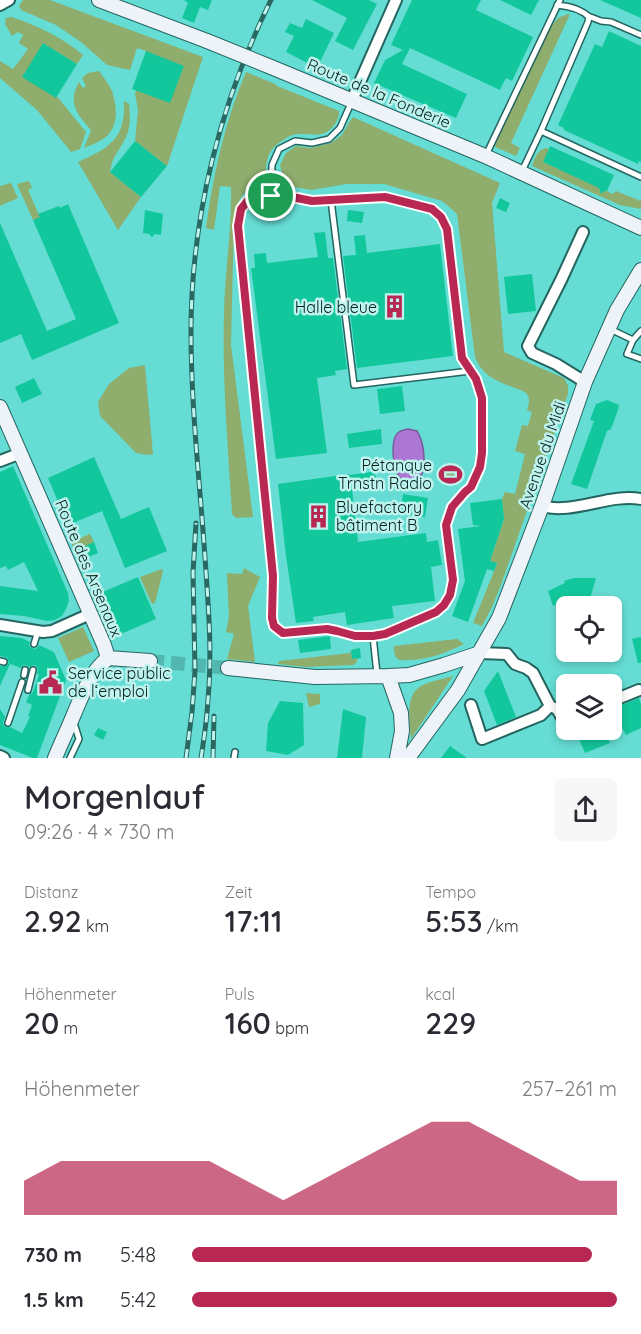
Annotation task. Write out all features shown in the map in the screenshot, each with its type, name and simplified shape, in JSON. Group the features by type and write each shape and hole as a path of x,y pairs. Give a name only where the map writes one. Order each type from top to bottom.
{"main road":[{"name":"Route de la Fonderie","path":"99,0 126,5 352,100 485,156 641,228"},
{"path":"600,209 641,217"},
{"name":"Avenue du Midi","path":"408,758 458,690 499,618 542,506 585,382 621,303 641,270"},
{"name":"Route des Arsenaux","path":"0,407 108,658 92,674 55,758"},
{"path":"228,668 315,677 383,677 409,675 480,652"},
{"path":"108,658 150,661"},
{"path":"383,677 401,713 402,731 397,758"}],"street":[{"path":"0,4 9,0"},
{"path":"352,100 396,0"},
{"path":"583,232 528,345 532,353 556,364 585,382"},
{"path":"0,461 21,453"},
{"path":"542,506 558,508 626,498 641,499"},
{"path":"0,625 52,631 90,614"},
{"path":"480,652 507,654 515,664 533,673 550,706 556,709"},
{"path":"622,697 639,690"},
{"path":"471,705 482,739 542,715 550,706"},
{"path":"0,756 4,758"}],"lane":[{"path":"485,156 558,3 641,35"},
{"path":"521,173 542,131 588,22 588,16"},
{"path":"271,196 272,165 279,149 295,141 312,142 329,139 340,128 352,100"},
{"path":"542,131 641,177"},
{"path":"282,195 312,201 332,200 385,197 432,209 441,217 447,229 462,358 476,379 482,398 480,467 471,487 452,507 446,525 453,580 450,595 436,612 385,634 373,636 355,636 327,629 283,633 274,626 272,618 273,576 238,226 241,209 249,199 282,195"},
{"path":"332,200 354,386 470,371"},
{"path":"608,329 633,340"},
{"path":"641,331 633,340 627,354 641,359"},
{"path":"34,644 38,631"},
{"path":"373,636 383,677"},
{"path":"28,690 33,670"},
{"path":"8,723 24,676"},
{"path":"70,758 79,738 72,718"}],"green space":[{"path":"23,0 50,0 203,57 167,166 135,141 138,110 135,94 146,51 137,48 130,70 107,65 81,42 56,25 21,10 19,6"},
{"path":"570,14 511,143 520,148 516,156 495,147 550,28 558,18"},
{"path":"12,17 49,33 83,55 77,64 44,44 55,94 86,132 80,149 71,152 37,110 0,78 0,61 13,69 28,49 19,43 23,35 18,32 12,36 5,24 6,18"},
{"path":"99,71 112,91 116,109 115,122 106,137 84,148 91,130 75,108 75,89 79,82 83,88 86,86 82,78 88,73"},
{"path":"246,72 339,111 338,118 330,130 318,135 294,135 276,145 269,156 263,179 248,190 238,203 234,219 231,345 253,517 236,518 232,514 224,362 231,187 220,186 214,230 206,228 221,148"},
{"path":"124,101 129,104 129,129 110,172 141,197 118,230 78,162 107,147 113,140 122,125"},
{"path":"353,117 500,183 492,203 504,352 564,378 568,386 568,394 502,582 482,626 473,623 497,564 490,561 504,519 502,499 505,492 515,494 525,454 515,451 522,425 528,426 532,412 527,410 529,398 525,392 489,376 475,357 457,214 442,201 384,184 347,184 311,190 294,187 283,176 280,165 286,153 296,146 311,148 331,143 342,135"},
{"path":"549,149 544,162 613,194 616,191 641,201 641,209 620,205 532,166 538,152"},
{"path":"29,181 32,188 28,190 40,217 33,220 17,184"},
{"path":"11,183 18,198 0,206 0,186"},
{"path":"145,365 153,454 147,455 136,453 100,416 98,402 109,384 129,368"},
{"name":"Pétanque Trnstn Radio","path":"453,463 455,483 447,484 445,464"},
{"path":"90,534 94,542 75,551 71,542"},
{"path":"244,568 260,577 248,606 255,662 227,659 234,634 226,632 229,617 227,573 242,574"},
{"path":"162,569 155,603 152,604 140,577"},
{"path":"83,627 94,651 69,662 58,638"},
{"path":"457,639 464,644 430,657 399,660 394,653 394,646"},
{"path":"351,650 352,659 358,658 353,665 306,667 278,664 279,661 350,653"},
{"path":"453,676 411,739 409,710 416,690 428,683"},
{"path":"306,693 320,694 320,704 309,707"}],"shaded area":[{"path":"408,429 417,431 423,450 424,465 416,484 402,480 394,464 393,449 396,436 400,431"}],"building":[{"path":"184,0 212,0 208,10 200,7 194,23 182,18 188,3"},
{"path":"312,0 369,0 377,4 353,50 335,41 347,18"},
{"path":"412,0 481,0 476,10 533,37 512,81 506,78 500,90 410,48 402,64 467,94 456,118 374,83 385,60 403,50 391,45"},
{"path":"500,0 539,0 531,15"},
{"path":"600,0 641,0 641,18"},
{"path":"306,19 334,33 317,68 286,52 294,36 285,32 290,23 302,28"},
{"path":"609,31 641,46 641,162 639,161 638,164 564,130 558,125 595,44 602,47"},
{"path":"43,43 77,64 56,98 22,77"},
{"path":"146,51 184,66 170,103 132,89"},
{"path":"135,141 167,166 141,197 110,172"},
{"path":"550,146 614,175 607,191 601,194 599,188 543,162"},
{"path":"500,198 510,203 506,212 496,208"},
{"path":"68,204 119,323 32,360 21,334 0,343 0,223 47,331 76,319 33,220 40,217 38,214"},
{"path":"145,210 163,214 161,235 155,234 152,237 143,233"},
{"path":"348,210 364,212 362,223 347,221"},
{"path":"325,232 328,258 333,258 347,369 335,371 336,375 317,378 327,453 276,459 251,268 255,268 254,254 266,253 267,263 318,257 314,233"},
{"name":"Halle bleue","path":"365,235 367,253 440,244 453,356 357,368 343,256 356,255 354,236"},
{"path":"532,274 536,311 508,314 504,277"},
{"path":"34,378 42,394 22,403 15,387"},
{"path":"402,386 405,411 380,414 377,389"},
{"path":"607,400 619,405 618,410 611,429 607,431 587,489 571,484 594,421 590,420 596,404"},
{"path":"381,429 382,444 349,448 347,434"},
{"path":"94,457 121,519 149,507 167,551 125,568 102,511 68,525 48,478"},
{"path":"13,466 68,593 69,601 66,609 62,616 55,620 47,621 0,614 0,586 38,591 24,562 8,570 6,566 0,568 0,472"},
{"path":"371,472 376,476 377,486 352,489 358,542 426,533 427,542 438,540 442,565 431,567 435,601 392,606 394,618 347,625 345,612 313,617 314,621 296,623 278,484"},
{"path":"403,494 428,498 425,517 400,513"},
{"path":"502,499 504,519 490,561 497,563 494,571 487,569 468,622 452,616 465,581 458,529 481,526 473,525 470,503"},
{"path":"94,542 98,553 79,561 75,551"},
{"path":"138,577 156,619 116,636 98,594"},
{"path":"574,578 596,578 591,596 556,596 556,605 553,606 548,591 565,583 564,581"},
{"path":"0,636 22,638 30,642 29,646 32,648 36,649 39,645 54,652 66,680 37,758 0,745 0,709 5,717 3,723 5,727 22,733 30,717 28,716 32,705 26,702 33,692 39,675 35,665 29,667 24,665 21,668 10,664 0,686 0,666 6,666 9,663 7,658 0,656"},
{"path":"330,636 331,649 300,653 298,640"},
{"path":"641,637 641,663 638,663 632,639"},
{"path":"360,648 361,658 352,659 351,650"},
{"path":"498,671 516,717 497,725 484,691"},
{"path":"639,698 641,704 641,728 626,735 622,727 622,705"},
{"path":"280,701 303,703 304,745 288,755 266,751 268,723"},
{"path":"343,709 366,717 362,758 337,758"},
{"path":"98,728 107,732 103,740 94,735"},
{"path":"580,740 609,740 610,743 585,753"},
{"path":"450,746 467,758 441,758"}],"tunnel":[{"path":"150,661 228,668"}],"railway":[{"path":"201,758 209,683 210,636 193,392 192,289 203,204 223,120 237,79 271,0"},
{"path":"186,758 195,671 193,573 196,523"},
{"path":"213,758 214,716"}],"place":[{"name":"Halle bleue","path":"395,307"},
{"name":"Pétanque Trnstn Radio","path":"450,474"},
{"name":"Bluefactory bâtiment B","path":"318,516"},
{"name":"Service public de l‘emploi","path":"50,682"}],"route":[{"path":"282,195 312,201 385,197 432,209 441,217 447,229 462,358 476,379 482,398 480,467 471,487 452,507 446,525 453,580 450,595 436,612 385,634 355,636 327,629 283,633 274,626 272,618 273,576 238,226 241,209 249,199 271,196 282,195"}]}
